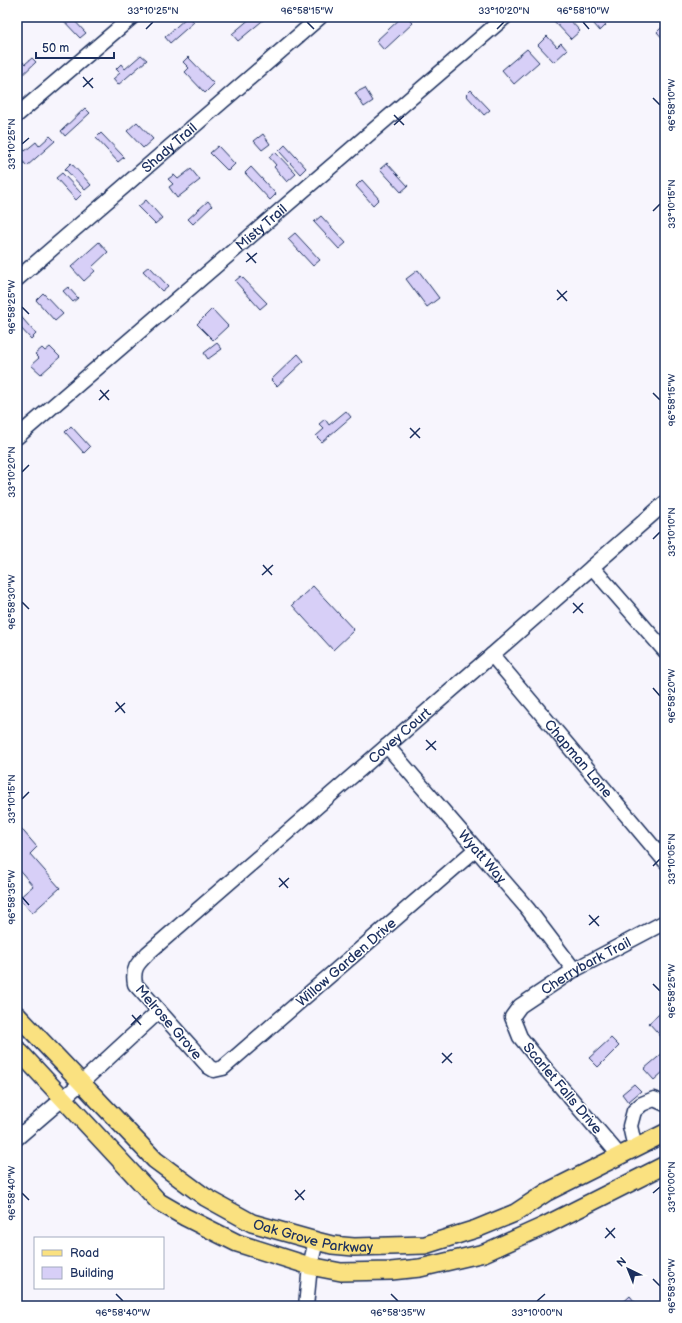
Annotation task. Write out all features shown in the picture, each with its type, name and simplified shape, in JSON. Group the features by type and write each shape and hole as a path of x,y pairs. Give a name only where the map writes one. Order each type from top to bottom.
{"main road":[{"name":"Oak Grove Parkway","path":"17,1015 155,1160 205,1197 252,1223 332,1245 354,1247 425,1244 476,1229 515,1213 547,1192 665,1133"},
{"name":"Oak Grove Parkway","path":"17,1049 159,1202 185,1218 237,1243 310,1266 341,1272 391,1271 420,1268 484,1253 544,1226 665,1165"}],"street":[{"path":"17,115 132,17"},
{"name":"Shady Trail","path":"17,279 320,17"},
{"name":"Misty Trail","path":"17,437 505,17"},
{"name":"Covey Court","path":"135,968 148,952 492,655 665,503"},
{"path":"592,568 665,651"},
{"name":"Chapman Lane","path":"492,655 665,861"},
{"name":"Wyatt Way","path":"387,746 527,908 574,970"},
{"name":"Willow Garden Drive","path":"214,1070 223,1068 235,1058 476,849"},
{"name":"Cherrybark Trail","path":"512,1017 520,1006 574,970 665,922"},
{"name":"Melrose Grove","path":"135,968 135,984 158,1012 209,1067 214,1070"},
{"path":"17,1138 81,1083 158,1012"},
{"name":"Scarlet Falls Drive","path":"512,1017 520,1037 620,1156"},
{"path":"635,1148 630,1126 634,1111 642,1104 654,1099 665,1104"},
{"path":"306,1306 310,1266 316,1241"}],"building":[{"path":"60,17 71,17 86,33 80,38"},
{"path":"187,17 194,22 170,43 165,37"},
{"path":"252,17 267,17 238,41 232,34"},
{"path":"402,17 407,17 413,23 384,50 376,41"},
{"path":"567,17 580,31 571,39 551,18"},
{"path":"588,17 603,17 601,20 606,25 600,31"},
{"path":"663,26 665,28 665,41 657,32"},
{"path":"547,36 557,47 561,43 567,50 554,62 538,45"},
{"path":"527,49 539,62 514,84 502,70"},
{"path":"141,55 147,60 118,85 113,79 120,73 116,69 121,64 125,69"},
{"path":"188,57 214,84 205,93 185,72 189,68 183,62"},
{"path":"32,58 36,62 17,80 17,64 21,60 25,64"},
{"path":"365,88 373,101 364,107 355,93"},
{"path":"471,90 490,110 484,115 466,95"},
{"path":"85,108 90,113 65,136 61,131"},
{"path":"137,122 153,139 143,148 127,131"},
{"path":"101,133 124,157 118,162 96,138"},
{"path":"263,134 270,144 262,150 254,141"},
{"path":"50,136 55,141 27,166 17,155 18,143 25,151 36,142 39,146"},
{"path":"285,145 306,168 300,174 279,151"},
{"path":"218,146 235,164 228,171 210,153"},
{"path":"275,152 296,174 287,182 274,167 276,165 269,157"},
{"path":"71,163 91,185 85,190 65,169"},
{"path":"387,163 408,186 401,192 380,169"},
{"path":"251,167 276,194 270,200 245,173"},
{"path":"191,169 200,180 177,198 169,187 173,184 168,179 174,175 178,179"},
{"path":"62,173 82,194 76,200 56,178"},
{"path":"362,180 379,199 373,205 356,186"},
{"path":"146,200 162,218 155,224 138,207"},
{"path":"208,201 212,206 193,224 188,219"},
{"path":"321,216 346,243 339,249 314,222"},
{"path":"295,233 320,260 313,266 288,239"},
{"path":"99,242 108,252 92,267 95,271 84,281 71,267"},
{"path":"149,266 168,286 162,291 143,271"},
{"path":"418,270 439,298 427,307 406,279"},
{"path":"241,276 267,303 260,309 235,281"},
{"path":"68,287 78,298 73,302 63,291"},
{"path":"43,293 63,314 55,321 36,300"},
{"path":"212,309 228,326 213,340 197,324"},
{"path":"17,312 36,334 31,339 17,324"},
{"path":"217,343 222,349 208,359 204,353"},
{"path":"50,347 60,357 41,374 31,365 39,358 35,354 42,348 45,351"},
{"path":"298,354 304,361 277,386 271,380"},
{"path":"346,411 351,417 322,442 316,436 324,429 319,424 325,419 329,425"},
{"path":"71,426 90,447 84,453 65,432"},
{"path":"313,586 354,630 333,650 292,605"},
{"path":"18,825 37,847 30,854 60,888 32,913 19,898 33,886 17,867"},
{"path":"665,1009 665,1041 649,1023"},
{"path":"611,1038 619,1046 598,1067 589,1058"},
{"path":"664,1052 665,1075 663,1072 654,1080 644,1069"},
{"path":"634,1084 641,1091 628,1102 622,1094"},
{"path":"630,1296 638,1306 619,1306"}]}
